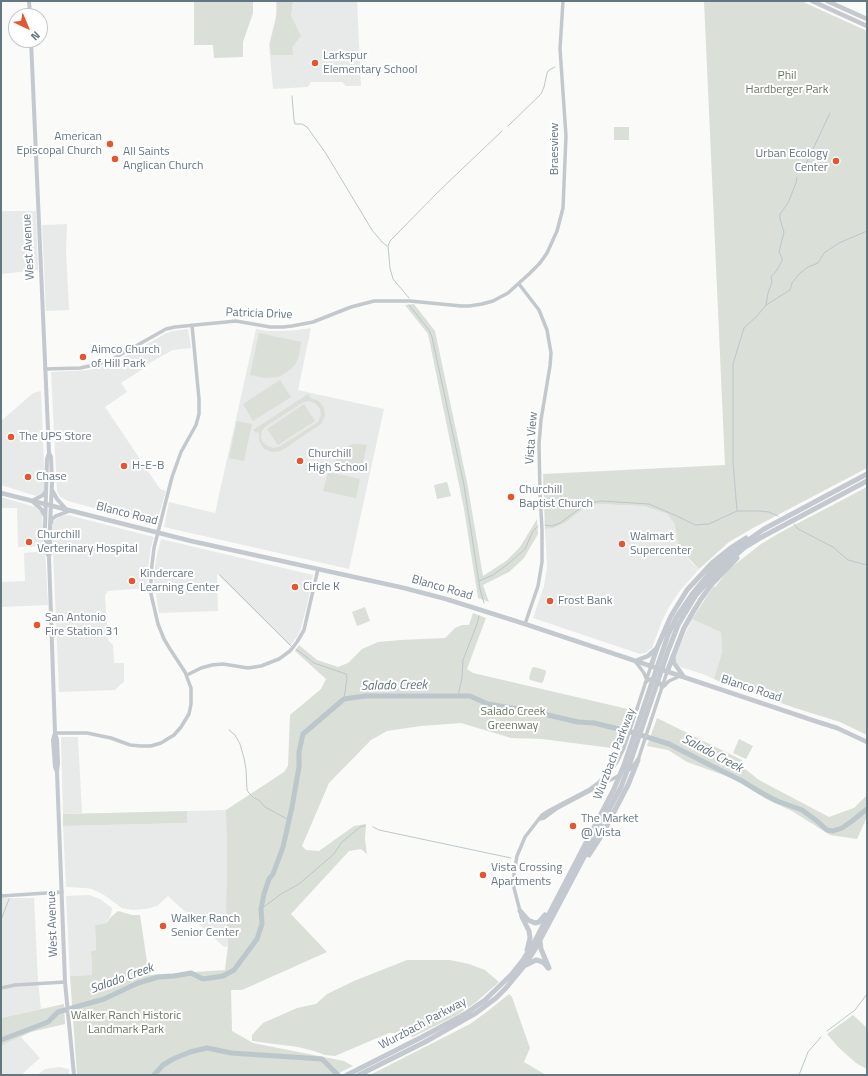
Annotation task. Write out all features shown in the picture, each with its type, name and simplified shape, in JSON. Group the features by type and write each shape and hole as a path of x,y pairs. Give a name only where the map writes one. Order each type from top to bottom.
{"highway":[{"name":"Wurzbach Parkway","path":"665,651 668,635 676,618 693,593 712,570 737,548 764,529 867,474"},
{"name":"Wurzbach Parkway","path":"359,1075 468,1018 485,1007 504,986 514,972 524,963 540,941 572,881 619,785 624,765 665,651 678,625 696,595 730,560 760,538 867,481"},
{"path":"651,666 656,650 671,616 688,590 712,563 732,547 764,529"},
{"path":"667,672 684,628 701,599 731,563 760,538"},
{"path":"656,650 659,658 664,660 673,656"},
{"path":"572,881 614,812 628,785 639,757"},
{"name":"Wurzbach Parkway","path":"524,963 574,866 619,785"},
{"path":"520,911 532,922 535,923 541,920 574,866"},
{"path":"520,911 530,938 524,963 536,960 544,963 549,968 541,949 540,941"},
{"name":"Wurzbach Parkway","path":"347,1075 465,1014 504,986"}],"main road":[{"path":"812,1 867,26"},
{"path":"827,1 867,19"},
{"name":"West Avenue","path":"31,48 49,453 47,459 50,525 49,557 55,733 57,739 58,759 57,772 65,982 74,1075"},
{"path":"45,516 41,509 32,501 43,495 49,489 68,510 56,516 50,525"},
{"name":"Blanco Road","path":"1,493 158,532 446,598 830,726 867,742"},
{"name":"West Avenue","path":"48,505 45,516 47,553 49,557"},
{"path":"635,661 648,656 656,650"},
{"path":"673,656 674,663 682,677"}],"street":[{"name":"Braesview","path":"519,284 540,263 547,253 558,230 563,208 566,136 560,49 563,1"},
{"name":"Patricia Drive","path":"45,369 80,368 99,364 111,360 166,329 175,327 236,321 270,326 292,326 313,322 350,307 374,301 410,301 460,306 477,305 501,297 519,284"},
{"name":"Vista View","path":"519,284 539,310 547,330 550,344 550,366 539,444 542,562 538,586 525,624"},
{"path":"55,733 83,733 99,735 130,745 151,746 161,743 171,737 178,731 189,714 192,693 191,688 187,675 164,639 158,624 151,594 151,573 152,556 178,459 185,442 196,425 199,414 192,325"},
{"path":"187,675 201,668 212,665 223,664 248,668 261,666 273,662 290,651 304,630 318,569"},
{"path":"635,661 644,673 646,681"},
{"path":"520,911 514,888 514,873 519,850 525,837 542,815 590,789 612,769 624,748 651,666"},
{"name":"Wurzbach Parkway","path":"639,757 667,672"},
{"path":"646,681 651,679 659,682 662,688 667,682 682,677"},
{"path":"540,819 630,770 639,757"},
{"path":"1,896 62,892"},
{"path":"1,988 15,985 65,982"}],"shaded area":[{"name":"Larkspur Elementary School","path":"276,1 357,1 361,86 346,86 342,82 311,82 308,87 273,89 269,44 276,17"},
{"path":"1,211 36,211 38,270 1,274"},
{"path":"67,224 66,250 69,310 46,311 42,225"},
{"name":"Churchill High School","path":"311,328 298,390 384,409 349,569 164,527 169,502 215,513 256,329 283,331"},
{"path":"188,329 191,348 173,350 142,367 143,369 121,383 127,392 105,407 160,489 166,491 156,525 68,501 61,497 57,492 51,372 88,370 111,364 165,334 172,331"},
{"path":"41,391 45,488 42,493 36,496 1,485 1,421 33,393"},
{"path":"1,497 35,507 42,513 44,546 18,547 17,508 1,508"},
{"path":"598,504 642,506 667,514 674,523 677,540 690,561 699,569 679,592 669,607 652,648 645,653 640,654 533,618 544,586 547,567 545,529 554,528 565,523 584,508"},
{"path":"68,515 154,537 151,547 147,588 108,591 105,595 108,640 113,645 114,663 124,663 124,682 115,690 59,692 52,527 56,519 61,516"},
{"path":"161,539 313,575 301,628 290,646 217,574 218,611 159,613 154,575"},
{"path":"45,551 48,605 1,607 1,582 25,581 24,553"},
{"path":"692,619 721,631 722,652 714,679 680,667 675,661 675,657"},
{"path":"61,737 78,737 82,813 63,814"},
{"path":"226,810 226,906 228,946 224,947 168,896 157,906 146,909 132,910 122,908 104,895 92,889 66,887 63,826 187,823 187,811"},
{"path":"89,895 100,899 112,908 111,914 107,923 95,925 96,950 91,951 92,975 70,976 66,896"},
{"path":"1,898 34,898 38,981 41,1009 1,1018"},
{"path":"21,1037 40,1058 21,1075 1,1075 1,1046"},
{"path":"59,1067 69,1069 69,1075 37,1075 45,1069"}],"green space":[{"path":"194,1 253,1 253,13 243,42 243,57 214,58 213,45 194,45"},
{"path":"277,1 293,1 291,16 301,36 292,47 293,55 271,55 270,44 277,13"},
{"name":"Phil Hardberger Park","path":"704,1 801,1 867,31 867,468 729,542 699,569 681,550 677,540 674,523 667,514 643,506 598,504 584,508 565,523 554,528 545,529 543,474 725,465"},
{"path":"614,127 629,127 629,140 614,140"},
{"path":"414,304 435,331 467,482 483,576 506,561 520,547 537,519 538,534 524,558 509,572 483,585 489,602 478,598 464,509 428,334 405,305"},
{"path":"259,333 301,342 299,356 291,369 278,377 265,378 250,375"},
{"path":"280,380 291,397 253,421 243,404"},
{"path":"308,394 310,398 319,401 324,408 325,416 321,424 281,451 272,452 264,449 259,441 259,432 256,433 253,430","holes":["308,401 315,403 320,409 321,415 318,422 279,447 273,448 266,445 262,441 262,431 265,427 302,403"]},
{"path":"304,404 315,421 278,445 267,429"},
{"path":"237,421 252,424 244,461 229,458"},
{"path":"353,444 367,445 361,470 359,472 334,466 340,452"},
{"path":"328,472 360,479 356,498 323,491"},
{"path":"447,482 451,496 437,499 434,485"},
{"path":"867,487 867,735 840,722 795,708 714,679 722,652 721,632 692,619 714,586 715,587 729,569 761,544"},
{"path":"365,607 370,621 357,626 352,612"},
{"name":"Walker Ranch Historic Landmark Park","path":"473,613 486,618 467,669 473,673 632,710 619,749 542,739 511,738 461,723 421,726 387,731 371,740 329,783 302,846 306,850 319,851 354,826 366,824 365,839 367,854 361,849 349,851 291,914 327,952 242,990 231,990 232,1031 253,1043 344,1061 353,1066 335,1075 77,1075 70,976 92,975 91,951 96,950 95,925 107,923 118,911 132,915 140,915 149,975 225,970 228,946 226,906 226,810 284,772 288,766 290,715 321,689 326,679 295,651 299,645 317,660 338,667 348,663 362,649 378,642 445,638 455,628 462,625 469,625"},
{"path":"534,667 545,670 546,672 543,682 541,683 530,680 529,678 532,668"},
{"path":"657,718 742,760 745,769 759,780 829,817 854,808 867,795 867,817 857,839 830,835 792,811 766,799 740,781 687,762 668,750 647,746"},
{"path":"739,739 753,746 746,759 733,753"},
{"path":"187,811 187,823 63,826 63,814"},
{"path":"407,960 450,960 469,964 485,970 499,982 475,1003 457,1015 413,1037 400,1033 389,1033 335,1056 325,1055 298,1047 252,1041 252,1035 263,1023 297,1008 316,1004 327,994 354,981"},
{"path":"509,994 512,997 530,1048 524,1062 546,1075 370,1075 470,1024"},
{"path":"64,1004 65,1024 31,1032 1,1046 1,1018"},
{"path":"853,1015 867,1028 867,1069 856,1063 838,1047 827,1034"}],"waterway":[{"path":"508,126 541,94 547,73 555,67"},
{"path":"292,96 295,124 302,124 307,127 325,152 372,230 387,246"},
{"path":"804,168 830,113"},
{"path":"409,298 393,279 390,268 388,246 390,241 439,191 502,131"},
{"path":"766,305 772,282 771,277 782,261 779,252 784,232 780,214 788,203 797,177"},
{"path":"737,511 733,462 733,364 744,328 766,305 790,290 792,283 799,274 808,267 818,263 824,253 839,243 867,231"},
{"path":"409,305 429,330 432,337 464,485 480,589 484,603"},
{"path":"545,525 552,526 560,523 586,504 601,501 649,504 695,525 709,524 737,511 769,512 778,516"},
{"path":"794,524 798,529 833,547 848,560 867,565"},
{"path":"479,581 493,575 525,549 533,531 538,526"},
{"path":"220,575 291,646"},
{"path":"458,696 462,678 463,660 479,616"},
{"path":"296,649 314,663 346,674 347,678 344,699"},
{"name":"Salado Creek","path":"1,1040 48,1022 58,1012 104,999 138,983 158,977 191,973 203,979 223,976 234,970 257,939 262,924 261,909 264,894 283,847 292,807 299,767 299,752 303,734 344,699 365,696 470,696 488,704 535,712 578,722 594,723 631,732 669,744 742,781 777,801 802,810 827,830 833,831 842,828 867,809"},
{"path":"229,730 235,735 240,744 246,769 247,790 253,797"},
{"path":"255,798 265,807 289,820"},
{"path":"261,909 281,894 299,884 334,854 341,843 359,828 365,826"},
{"path":"373,827 379,830 511,858"},
{"path":"1,920 9,899"},
{"path":"827,1031 855,1010 867,994"},
{"path":"799,1075 808,1052 821,1037"},
{"path":"154,1075 163,1065 173,1059 190,1052 207,1048 231,1053 322,1059 338,1075"}],"place":[{"name":"Larkspur Elementary School","path":"315,63"},
{"name":"American Episcopal Church","path":"110,144"},
{"name":"All Saints Anglican Church","path":"115,159"},
{"name":"Urban Ecology Center","path":"836,161"},
{"name":"Aimco Church of Hill Park","path":"83,357"},
{"name":"The UPS Store","path":"11,437"},
{"name":"Churchill High School","path":"300,461"},
{"name":"H-E-B","path":"124,466"},
{"name":"Chase","path":"28,477"},
{"name":"Churchill Baptist Church","path":"511,497"},
{"name":"Churchill Verterinary Hospital","path":"29,542"},
{"name":"Walmart Supercenter","path":"622,544"},
{"name":"Kindercare Learning Center","path":"132,581"},
{"name":"Circle K","path":"295,587"},
{"name":"Frost Bank","path":"550,601"},
{"name":"San Antonio Fire Station 31","path":"37,625"},
{"name":"The Market @ Vista","path":"573,826"},
{"name":"Vista Crossing Apartments","path":"483,875"},
{"name":"Walker Ranch Senior Center","path":"163,926"}],"park label":[{"name":"Salado Creek Greenway","path":"513,719"}]}
